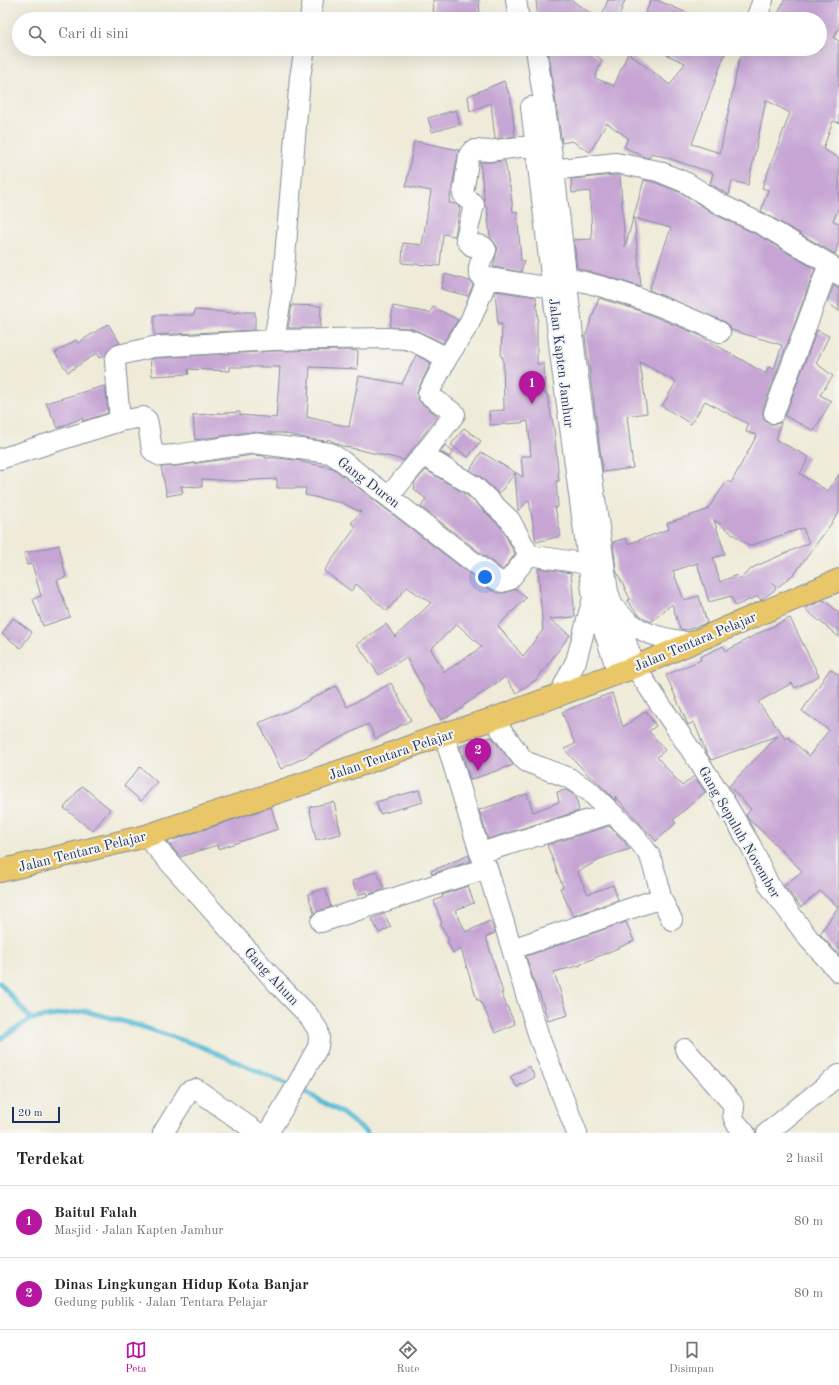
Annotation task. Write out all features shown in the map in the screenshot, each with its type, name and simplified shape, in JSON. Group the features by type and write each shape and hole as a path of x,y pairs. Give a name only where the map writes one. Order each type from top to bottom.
{"main road":[{"name":"Jalan Tentara Pelajar","path":"1,870 146,836 372,761 444,734 493,719 627,670 839,580"}],"street":[{"path":"311,12 313,0"},
{"path":"516,0 518,12"},
{"path":"530,0 531,12"},
{"path":"759,12 763,0"},
{"path":"274,340 282,293 300,77 304,56"},
{"name":"Jalan Kapten Jamhur","path":"524,56 535,144 546,170"},
{"name":"Jalan Kapten Jamhur","path":"537,56 546,170 574,402 600,595"},
{"path":"535,144 489,151 476,150 469,155 463,194 464,197 472,201 474,205 466,238 472,246 481,245 485,247 486,250 478,269 478,273 481,277 599,285 666,308 720,332"},
{"path":"546,170 616,163 658,171 687,183 720,204 763,225 834,270 774,413"},
{"path":"389,496 455,414 428,394 447,358 469,324 488,278"},
{"path":"120,422 115,362 116,358 119,355 153,347 274,340 386,338 406,339 447,358"},
{"name":"Jalan Kapten Jamhur","path":"574,402 588,564 627,670"},
{"name":"Gang Duren","path":"0,458 120,422 143,417 147,420 152,450 162,456 253,443 330,453 389,496 495,579 502,582 509,580 529,555"},
{"path":"423,455 474,486 510,520 529,555 588,564"},
{"path":"559,695 576,661 600,595 615,608 625,620 641,630 659,637 691,643"},
{"name":"Gang Sepuluh November","path":"627,670 717,789 751,846 769,885 809,939 839,972"},
{"path":"493,719 522,758 527,762 574,781 589,791 632,832 650,856 661,898 672,920"},
{"path":"444,734 540,1040 577,1133"},
{"path":"320,922 612,813"},
{"name":"Gang Ahum","path":"146,836 277,983 308,1015 318,1030 318,1047 268,1133"},
{"path":"512,949 661,898"},
{"path":"685,1049 732,1103 734,1108 732,1115 733,1118 745,1133"},
{"path":"767,1133 839,1075"},
{"path":"163,1133 189,1091 192,1089 196,1089 258,1133"}],"building":[{"path":"433,0 479,0 480,12 434,12"},
{"path":"536,0 571,0 589,12 537,12"},
{"path":"608,0 625,0 621,12 603,12"},
{"path":"651,0 657,0 685,12 646,12"},
{"path":"784,0 839,0 839,26 834,38 839,41 839,123 833,121 823,149 839,158 839,207 833,221 839,223 839,242 835,254 761,211 768,190 762,188 790,113 766,100 748,185 732,181 729,195 710,184 713,173 652,153 649,158 644,157 624,147 628,138 607,123 590,152 572,141 562,143 549,56 597,56 602,60 595,78 614,86 627,56 632,56 670,85 685,63 670,56 724,56 692,144 720,153 739,60 742,56 827,56 827,12 779,12"},
{"path":"504,81 511,99 515,136 495,139 491,103 470,112 468,96"},
{"path":"456,110 460,124 432,132 428,118"},
{"path":"414,141 459,150 449,203 456,204 460,208 455,236 443,234 440,266 402,263 403,243 422,245 431,191 406,186"},
{"path":"505,161 513,212 517,211 521,260 524,261 521,272 493,267 498,247 490,237 480,162"},
{"path":"620,175 625,247 644,180 682,193 714,214 758,235 815,269 763,409 763,415 765,420 770,424 781,422 776,440 809,457 800,474 828,491 839,474 839,513 795,573 778,587 772,582 776,589 761,600 758,596 735,606 731,596 709,602 697,563 673,571 684,600 699,596 707,623 686,630 680,629 672,604 651,622 638,614 627,601 630,599 616,570 613,542 626,538 628,544 669,529 667,523 707,510 727,481 731,483 757,435 746,432 748,424 705,401 691,424 662,406 676,382 640,362 647,413 627,416 633,468 603,472 585,337 599,298 641,311 697,334 766,374 768,367 774,369 782,345 731,330 729,325 725,322 649,290 671,228 634,218 641,287 577,268 574,240 592,239 590,191 572,193 571,179","holes":["714,520 749,546 803,528 809,543 754,567 739,579 737,575 720,582 713,558 725,554"]},
{"path":"445,274 470,281 473,285 468,296 441,289"},
{"path":"834,285 839,289 839,311 827,302"},
{"path":"495,291 536,297 538,321 537,364 544,364 545,394 547,394 554,429 559,481 556,481 558,507 555,507 561,536 536,542 529,500 518,511 515,473 499,494 482,478 470,470 481,452 523,477 521,456 531,456 528,421 490,425 489,411 504,410 503,357 501,357 502,324 498,325"},
{"path":"292,305 321,306 320,328 288,328"},
{"path":"393,306 430,313 433,307 458,320 443,343 410,328 390,327"},
{"path":"195,310 236,313 255,312 255,330 154,335 154,315 194,315"},
{"path":"108,324 120,343 111,347 105,355 100,358 97,353 68,372 55,353 76,340 78,343"},
{"path":"817,330 829,336 816,363 833,376 820,395 831,401 814,431 785,416"},
{"path":"274,351 358,351 357,369 310,367 307,417 349,427 359,376 402,384 416,355 431,363 417,394 421,403 438,416 404,460 342,446 328,439 327,441 309,439 283,433 251,432 195,440 193,415 240,412 240,415 276,418 280,367 230,367 230,371 188,369 189,374 152,376 150,359"},
{"path":"104,386 108,413 83,421 82,418 58,428 46,403"},
{"path":"464,428 481,441 468,457 451,445"},
{"path":"445,445 453,452 449,457 440,452"},
{"path":"253,455 265,456 265,458 302,461 333,468 488,588 497,593 505,593 516,589 526,598 498,626 523,656 543,630 538,568 571,573 575,617 549,619 570,635 537,679 516,693 505,677 463,706 463,708 441,720 406,657 379,675 357,644 386,624 395,637 431,603 407,587 387,611 356,584 351,591 324,571 356,527 351,523 361,512 342,503 305,495 306,488 277,488 277,479 233,481 202,479 202,487 181,486 183,493 167,496 161,467","holes":["457,624 482,647 444,672 431,649"]},
{"path":"426,470 467,495 501,527 515,554 503,570 421,507 426,499 414,489 414,483"},
{"path":"59,545 66,577 57,580 70,617 43,626 33,599 41,596 32,564 27,565 24,553"},
{"path":"824,600 839,613 839,637 806,610 808,607"},
{"path":"13,618 32,632 21,648 2,634"},
{"path":"790,618 819,676 795,688 792,683 758,702 786,739 788,737 809,756 829,730 802,711 830,669 839,675 839,955 820,934 838,907 820,891 801,907 784,886 802,871 748,819 746,815 751,809 729,786 779,735 711,760 706,752 694,722 688,725 666,675 701,660 700,657 723,646 726,651"},
{"path":"391,683 411,720 376,739 368,724 281,769 259,723 290,710 336,686 347,707"},
{"path":"612,693 623,727 646,711 656,726 649,731 665,750 657,757 682,786 694,776 705,792 673,820 676,823 656,841 615,796 616,801 592,777 590,777 564,749 575,744 562,712"},
{"path":"492,737 513,765 470,780 460,746"},
{"path":"140,767 157,782 141,801 124,786"},
{"path":"82,786 110,809 93,831 64,808"},
{"path":"419,790 423,802 380,814 376,802"},
{"path":"566,790 576,796 579,811 488,839 479,810 527,794 533,812 559,802 557,792"},
{"path":"334,802 341,834 316,840 309,807"},
{"path":"271,807 278,829 218,849 217,845 180,857 167,842"},
{"path":"609,826 630,849 605,857 577,872 588,894 613,885 618,900 573,916 560,888 563,887 547,845"},
{"path":"469,855 471,861 432,874 431,871"},
{"path":"377,871 384,889 368,895 367,892 358,895 352,881"},
{"path":"468,886 474,903 455,910 466,932 490,921 495,933 486,937 503,993 501,993 515,1024 495,1033 480,1000 477,1000 461,949 453,953 447,941 449,940 440,924 442,923 434,901 443,897 442,895"},
{"path":"325,888 331,907 314,913 308,894"},
{"path":"384,914 391,927 379,933 372,919"},
{"path":"626,922 634,941 581,965 554,972 568,1015 548,1021 526,956"},
{"path":"529,1066 535,1077 517,1087 510,1077"}],"waterway":[{"path":"0,983 31,1019"},
{"path":"0,1039 31,1019 85,1011 140,1026 200,1046 292,1086"},
{"path":"300,1089 342,1113 367,1133"}],"place":[{"name":"Baitul Falah","path":"532,404"},
{"name":"Dinas Lingkungan Hidup Kota Banjar","path":"478,771"}]}
